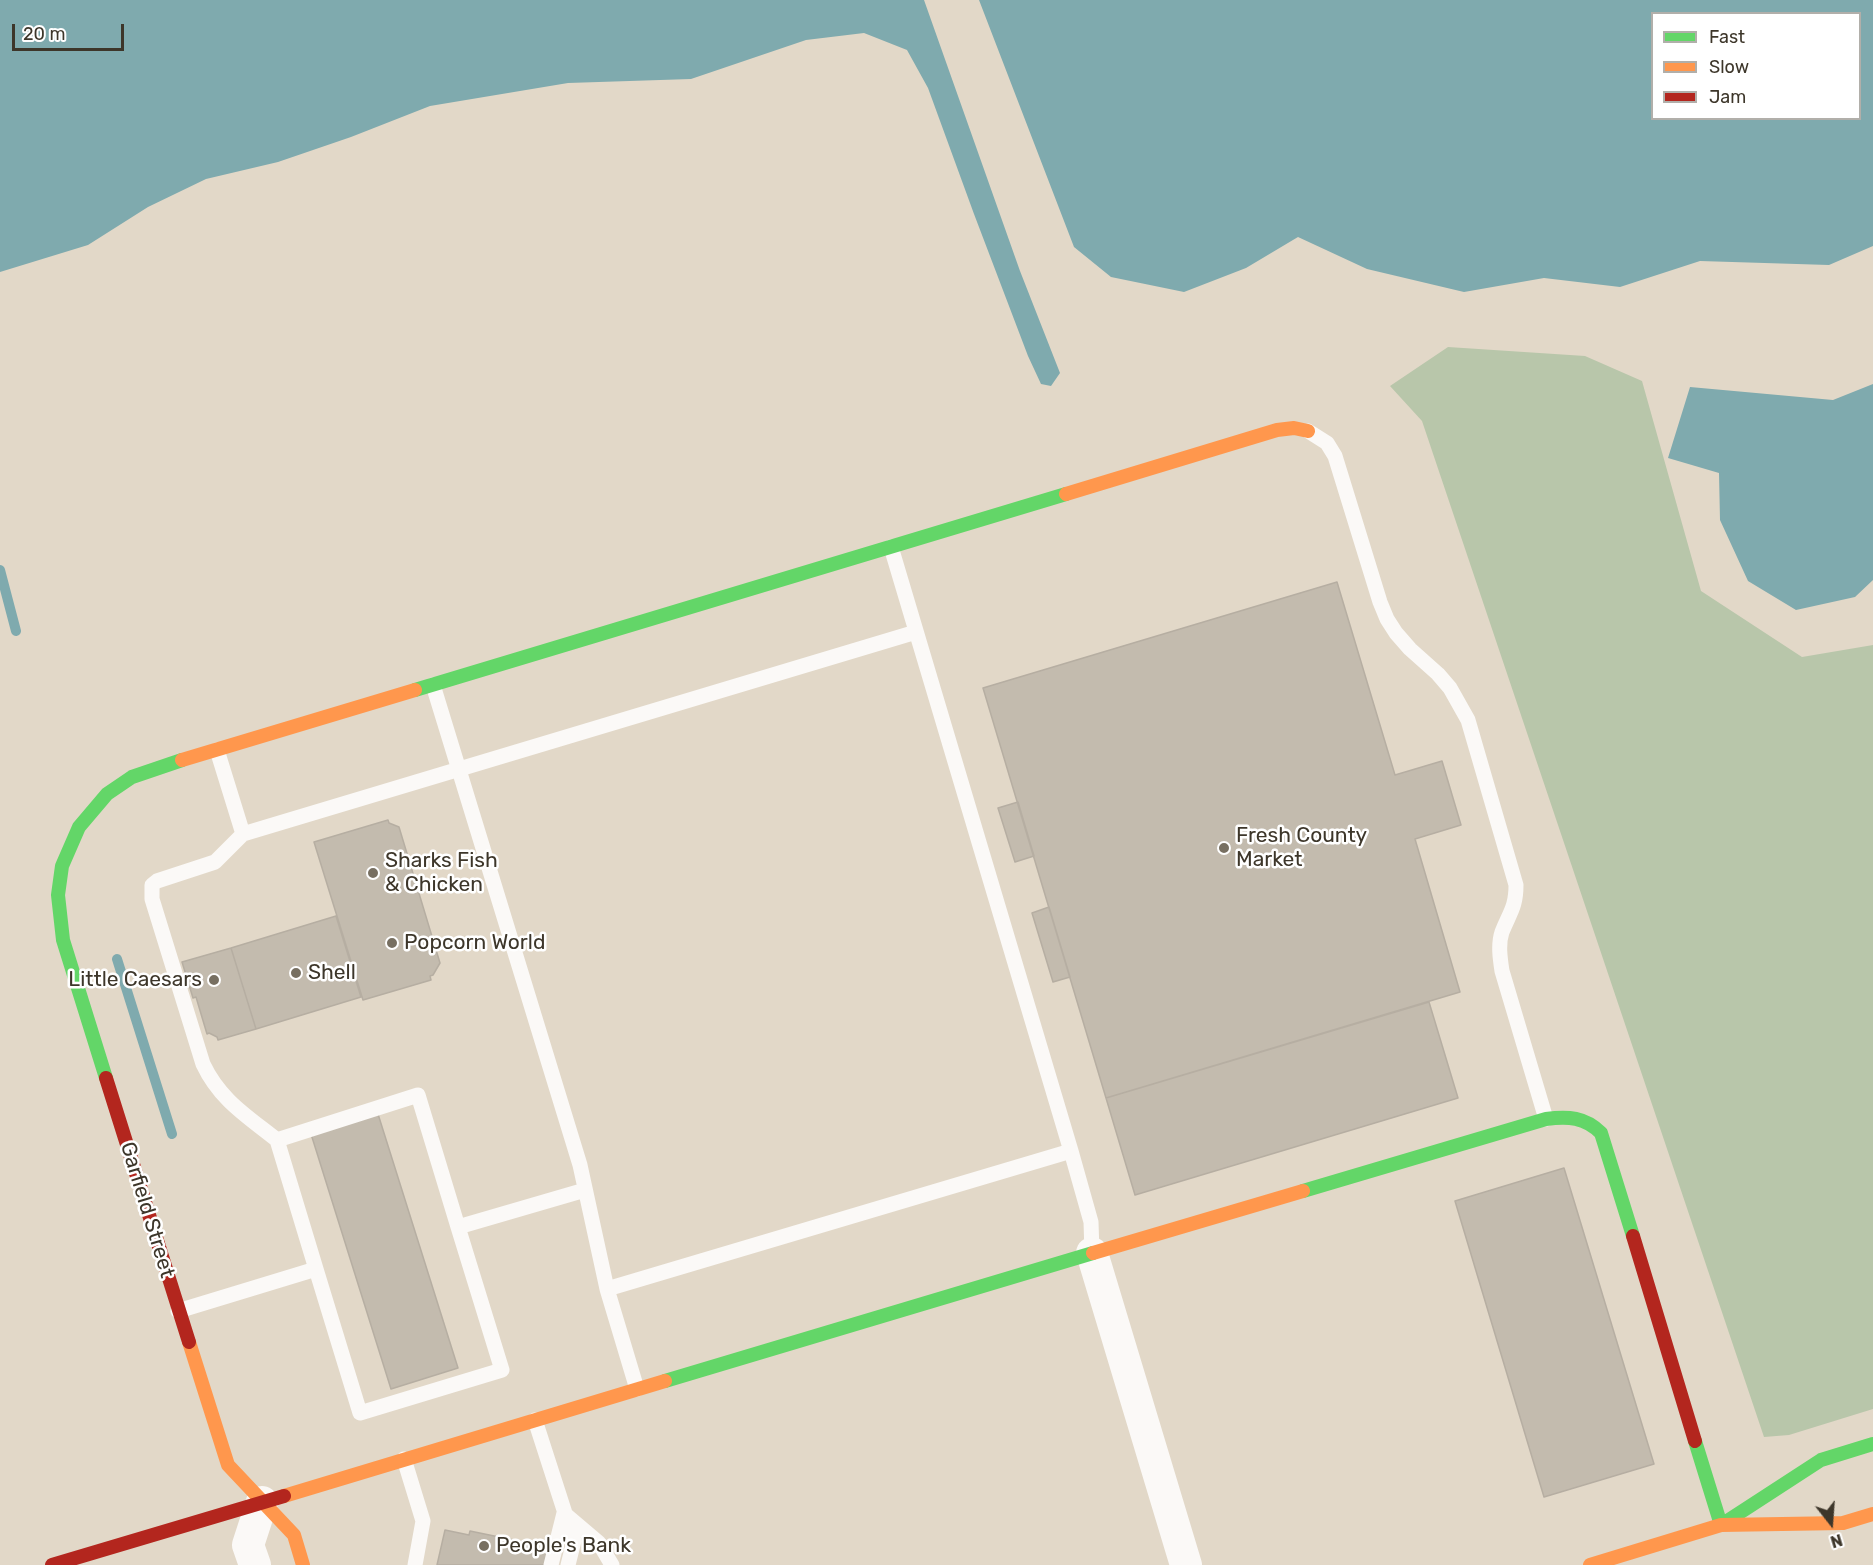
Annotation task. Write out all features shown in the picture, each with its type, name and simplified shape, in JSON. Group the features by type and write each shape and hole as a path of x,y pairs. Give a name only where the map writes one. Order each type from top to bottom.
{"street":[{"name":"Garfield Street","path":"303,1565 294,1535 228,1465 63,940 59,880 65,853 79,827 97,804 119,784 145,772 1277,430 1293,428 1308,431"},
{"path":"52,1565 1545,1119 1576,1117 1593,1124 1601,1133 1721,1525"},
{"path":"1092,1253 1186,1565"},
{"path":"1721,1525 1821,1460 1873,1444"},
{"path":"255,1565 248,1545 262,1502"},
{"path":"1590,1565 1721,1525 1843,1523 1873,1514"}],"lane":[{"path":"1308,431 1327,443 1335,456 1387,619 1410,649 1450,688 1468,720 1516,885 1513,911 1502,933 1500,958 1545,1119"},
{"path":"891,547 1071,1151 1091,1222 1092,1253"},
{"path":"277,1140 418,1095 502,1370 360,1413 277,1140 232,1104 214,1086 208,1075 199,1053 151,891 152,885 157,881 215,862 243,834 916,632"},
{"path":"433,685 580,1165 607,1289 637,1389"},
{"path":"217,750 243,834"},
{"path":"607,1289 1071,1151"},
{"path":"458,1227 585,1190"},
{"path":"178,1311 316,1269"},
{"path":"535,1420 581,1565"},
{"path":"404,1459 423,1521 415,1565"},
{"path":"551,1565 564,1513"},
{"path":"564,1513 599,1543 612,1565"},
{"path":"568,1565 574,1541"}],"green space":[{"path":"1448,347 1585,356 1642,381 1701,591 1802,657 1873,645 1873,1409 1789,1435 1764,1437 1422,421 1390,386"}],"water":[{"path":"0,0 924,0 1020,271 1060,373 1051,386 1041,384 1028,356 928,88 907,50 864,33 806,40 691,79 568,83 430,106 278,162 206,179 148,207 88,245 0,272"},
{"path":"979,0 1873,0 1873,246 1829,265 1700,261 1620,287 1544,278 1464,292 1367,269 1298,237 1246,268 1184,292 1111,277 1074,247"},
{"path":"1873,384 1873,580 1855,597 1796,610 1748,581 1720,520 1719,473 1668,458 1690,387 1833,400"}],"building":[{"name":"Fresh County Market","path":"1337,582 1395,775 1442,761 1461,825 1415,839 1460,992 1106,1098 983,688"},
{"path":"1018,802 1034,856 1015,862 998,808"},
{"path":"388,820 389,823 399,827 440,963 430,976 431,980 363,1000 314,842"},
{"path":"1049,907 1070,977 1053,982 1032,913"},
{"name":"Shell","path":"336,916 361,997 256,1029 231,948"},
{"name":"Little Caesars","path":"231,948 256,1029 218,1040 217,1037 207,1034 182,962"},
{"path":"1429,1002 1458,1098 1135,1195 1106,1098"},
{"path":"378,1114 458,1368 391,1389 311,1134"},
{"path":"1564,1168 1654,1464 1544,1497 1455,1201"},
{"name":"People's Bank","path":"445,1530 469,1535 470,1531 528,1543 527,1548 549,1553 546,1565 437,1565"}],"waterway":[{"path":"0,570 16,631"},
{"path":"117,959 172,1134"}],"traffic: fast":[{"path":"415,690 1066,494"},
{"path":"106,1078 63,940 58,895 62,866 79,827 107,794 132,777 182,760"},
{"path":"1303,1191 1546,1119 1569,1118 1589,1124 1601,1133 1633,1236"},
{"path":"665,1381 1093,1253"},
{"path":"1695,1441 1721,1525"},
{"path":"1721,1525 1821,1460 1873,1444"}],"traffic: slow":[{"path":"1066,494 1277,430 1294,428 1308,431"},
{"path":"182,760 415,690"},
{"path":"1093,1253 1303,1191"},
{"path":"189,1342 228,1465 294,1535 303,1565"},
{"path":"284,1496 665,1381"},
{"path":"1590,1565 1721,1525 1843,1523 1873,1514"}],"traffic: jam":[{"path":"106,1078 189,1342"},
{"path":"1633,1236 1695,1441"},
{"path":"52,1565 284,1496"}],"place":[{"name":"Fresh County Market","path":"1224,848"},
{"name":"Sharks Fish & Chicken","path":"373,873"},
{"name":"Popcorn World","path":"392,943"},
{"name":"Shell","path":"296,973"},
{"name":"Little Caesars","path":"214,980"},
{"name":"People's Bank","path":"484,1546"}]}
